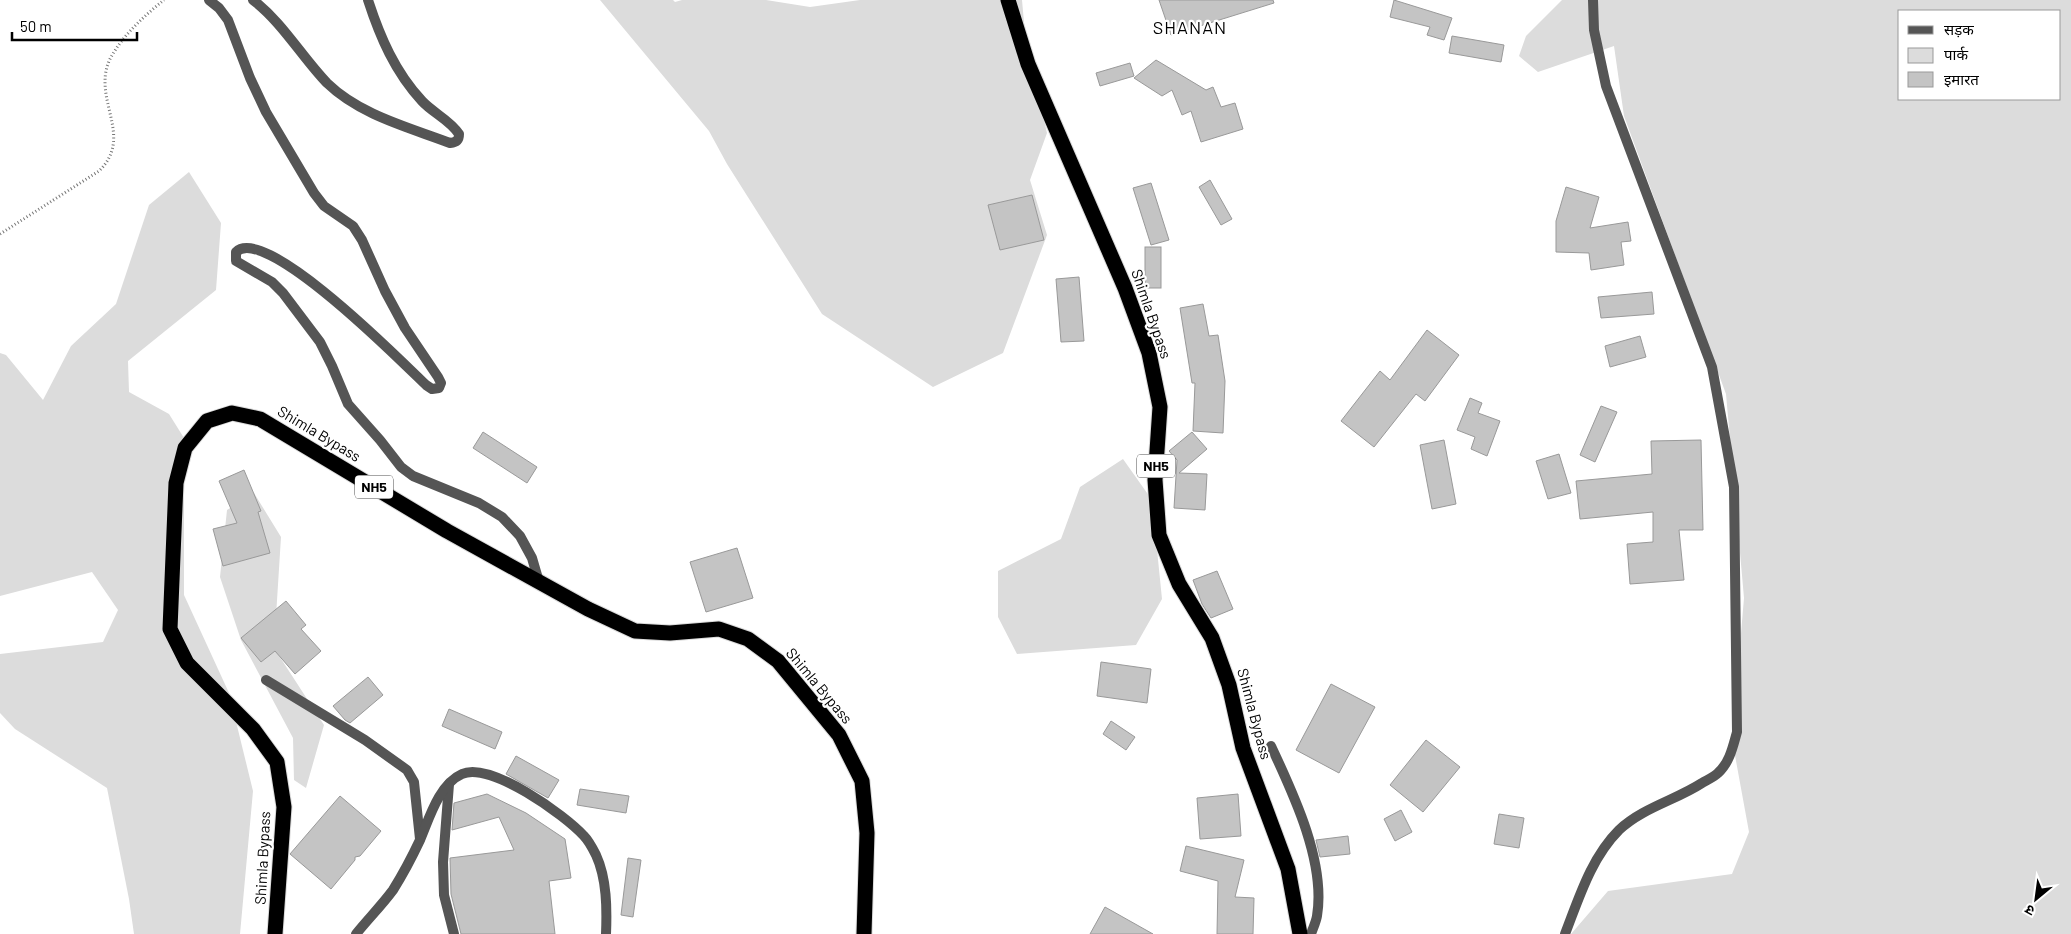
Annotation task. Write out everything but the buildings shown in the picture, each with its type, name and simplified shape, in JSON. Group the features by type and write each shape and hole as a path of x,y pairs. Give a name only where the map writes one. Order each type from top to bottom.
{"highway":[{"name":"Shimla Bypass","path":"1008,0 1028,64 1125,288 1149,353 1160,407 1155,480 1159,535 1179,584 1212,638 1229,685 1243,748 1288,869 1300,934"},
{"name":"Shimla Bypass","path":"275,934 284,807 277,762 254,729 187,663 170,629 176,483 185,448 206,422 232,413 260,419 448,531 588,609 635,631 670,633 719,629 748,639 778,661 839,735 862,781 867,832 864,934"}],"street":[{"path":"210,0 228,20 250,78 266,112 314,193 324,206 352,226 362,240 401,321 438,377 441,383 439,388 432,389 426,386 320,288 295,269 268,255 246,248 240,248 236,252 236,261 272,282 284,293 320,342 348,404 401,467 413,476 479,503 502,517 520,536 532,558 539,582"},
{"path":"253,0 280,27 329,84 349,100 373,114 450,142 456,142 459,139 459,134 455,127 423,103 406,83 392,61 377,28 368,0"},
{"path":"1565,934 1586,880 1601,851 1620,829 1642,814 1696,787 1718,773 1732,753 1737,732 1734,487 1712,367 1606,86 1594,30 1593,0"},
{"path":"266,680 365,740 407,770 414,782 420,840"},
{"path":"1271,746 1304,822 1313,856 1318,890 1317,916 1312,934"},
{"path":"356,934 392,892 420,840 434,807 450,784 463,773 488,773 508,781 558,814 585,836 596,856 602,879 607,910 606,934"},
{"path":"450,784 443,862 444,895 454,934"}],"path":[{"path":"0,234 99,172 108,162 114,151 115,138 105,80 110,60 120,44 144,16 164,0"}],"green space":[{"path":"600,0 673,0 675,2 682,0 766,0 810,7 860,0 1022,0 1026,45 1047,133 1030,180 1047,235 1003,353 933,387 822,314 727,164 709,131"},
{"path":"1562,0 2071,0 2071,934 1571,934 1608,891 1732,874 1749,832 1732,739 1744,598 1726,394 1624,116 1614,46 1538,72 1519,56 1526,36"},
{"path":"189,172 221,223 216,290 128,361 129,392 169,414 184,438 184,595 229,693 253,791 240,934 134,934 107,788 15,729 0,713 0,654 103,642 118,610 92,572 0,596 0,353 6,355 43,400 71,346 116,304 149,205"},
{"path":"1123,459 1152,500 1162,599 1136,645 1017,654 998,617 998,571 1061,539 1080,487"},
{"path":"254,493 281,537 274,648 324,725 306,788 294,780 293,738 241,640 220,577 227,510"}],"district":[{"name":"SHANAN","path":"1190,28"}]}
